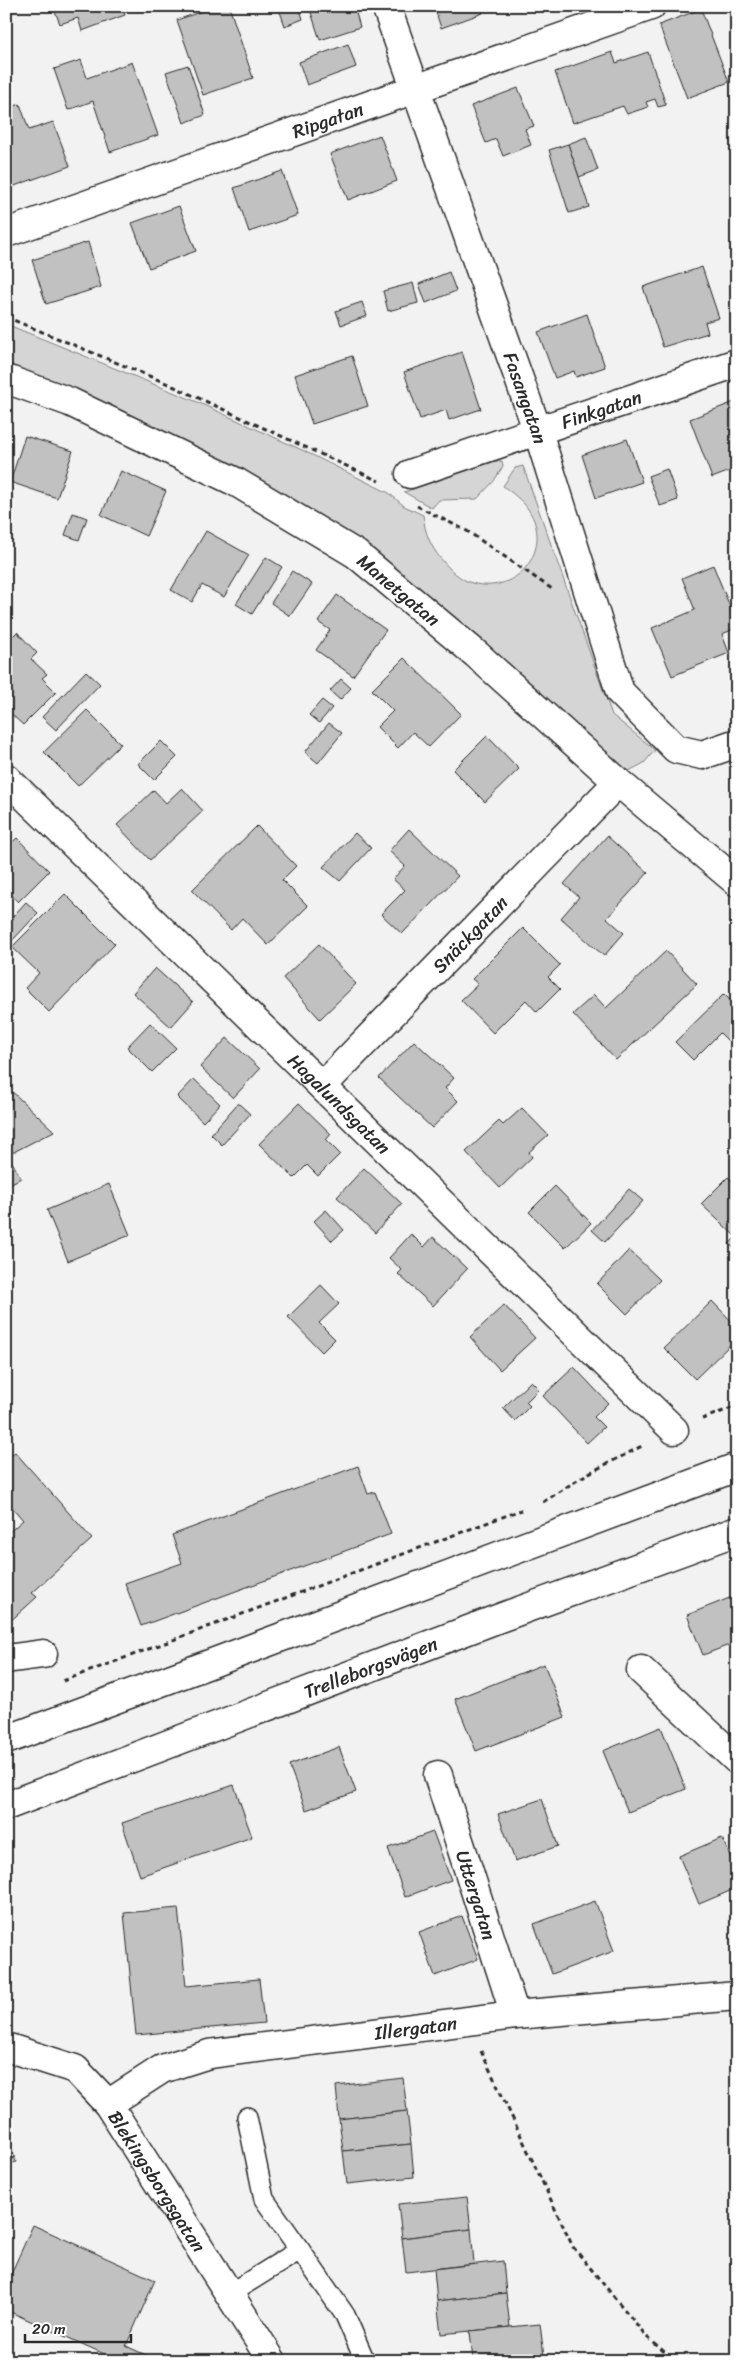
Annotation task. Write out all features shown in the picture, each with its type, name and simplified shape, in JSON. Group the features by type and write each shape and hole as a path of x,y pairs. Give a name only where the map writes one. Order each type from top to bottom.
{"main road":[{"name":"Fasangatan","path":"386,6 538,432 620,692 676,749 702,755 737,743"},
{"name":"Ripgatan","path":"6,233 651,6"},
{"name":"Finkgatan","path":"410,474 737,363"},
{"name":"Manetgatan","path":"6,379 70,402 236,482 356,554 476,654 618,782 737,882"},
{"name":"Hagalundsgatan","path":"6,778 674,1430"},
{"name":"Snäckgatan","path":"322,1086 618,782"},
{"path":"6,1740 737,1467"},
{"name":"Trelleborgsvägen","path":"6,1806 497,1619 737,1531"},
{"path":"6,1660 43,1654"},
{"path":"641,1670 737,1760"},
{"name":"Uttergatan","path":"438,1775 515,2015"},
{"name":"Illergatan","path":"108,2104 162,2069 209,2054 515,2015 737,1996"},
{"name":"Blekingsborgsgatan","path":"6,2047 75,2069 108,2104 272,2361"}],"lane":[{"path":"247,2117 264,2199 345,2314 365,2361"},
{"path":"229,2294 300,2250"}],"path":[{"path":"6,317 166,384 383,484"},
{"path":"413,503 467,532 554,590 590,597"},
{"path":"534,1506 542,1503 587,1474 674,1430 737,1406"},
{"path":"60,1682 526,1509"},
{"path":"468,2022 573,2247 648,2336 675,2361"}],"shaded area":[{"path":"6,324 195,401 302,450 389,493 404,506 423,515 425,528 434,550 456,574 472,583 488,585 504,583 517,576 527,566 534,553 537,539 535,524 526,506 503,486 515,468 523,466 612,715 655,750 644,763 629,771 616,767 403,582 6,373"},
{"path":"495,461 502,461 503,466 494,481 477,499 439,500 432,508 404,492"}],"building":[{"path":"53,6 122,6 125,15 82,31 78,18 60,24"},
{"path":"217,6 229,6 253,78 203,95 177,20"},
{"path":"278,6 299,6 303,19 285,26"},
{"path":"309,6 354,6 360,27 320,40"},
{"path":"434,6 481,6 483,13 441,28"},
{"path":"701,9 729,82 687,98 659,25"},
{"path":"348,44 356,67 307,85 299,62"},
{"path":"612,52 616,63 648,52 666,105 658,107 655,99 646,102 648,107 627,114 623,106 573,123 555,72"},
{"path":"81,60 87,78 132,62 158,135 110,152 93,101 68,110 54,69"},
{"path":"188,65 205,115 184,123 166,72"},
{"path":"518,88 534,126 525,129 531,145 503,156 496,139 486,143 471,106"},
{"path":"20,104 29,130 53,122 70,166 6,189 6,109"},
{"path":"380,135 397,181 348,200 330,154"},
{"path":"586,137 598,170 579,177 568,144"},
{"path":"568,144 589,207 569,213 549,150"},
{"path":"282,171 298,215 249,232 234,188"},
{"path":"179,206 196,251 149,268 132,223"},
{"path":"88,242 101,287 46,304 32,260"},
{"path":"702,267 719,318 705,322 708,333 663,347 643,287"},
{"path":"449,272 456,291 426,303 419,284"},
{"path":"413,283 418,303 388,311 383,291"},
{"path":"362,302 367,316 341,325 336,311"},
{"path":"587,314 605,367 576,377 574,371 555,378 538,332"},
{"path":"462,352 481,409 449,420 446,410 420,419 404,372"},
{"path":"352,356 368,406 312,424 295,375"},
{"path":"737,401 737,487 730,471 712,478 690,419"},
{"path":"25,436 73,451 57,498 10,482"},
{"path":"627,439 642,482 596,498 582,455"},
{"path":"6,443 11,444 6,465"},
{"path":"667,469 678,500 660,506 648,476"},
{"path":"121,471 166,491 146,536 101,515"},
{"path":"73,513 87,518 79,540 65,535"},
{"path":"206,531 249,555 224,597 202,585 192,602 171,590"},
{"path":"266,557 282,567 252,614 236,604"},
{"path":"713,565 737,624 737,628 722,634 729,653 672,676 652,628 695,610 682,578"},
{"path":"292,571 312,584 290,616 271,603"},
{"path":"337,595 386,630 353,676 316,650 330,630 318,622"},
{"path":"17,632 37,653 31,659 47,674 42,678 56,692 23,725 8,711 6,712 6,643"},
{"path":"404,658 461,714 429,747 413,732 398,748 377,727 393,711 372,690"},
{"path":"86,671 100,684 56,730 42,717"},
{"path":"341,679 351,688 340,700 330,691"},
{"path":"322,700 332,708 319,723 309,715"},
{"path":"87,710 121,744 78,786 44,752"},
{"path":"329,723 342,733 318,763 305,752"},
{"path":"487,736 519,769 485,802 453,770"},
{"path":"161,741 177,757 154,780 138,764"},
{"path":"182,788 203,811 150,860 117,825 154,790 166,803"},
{"path":"257,826 296,866 282,880 308,906 268,945 242,918 231,930 192,890"},
{"path":"409,829 458,876 402,934 381,914 405,890 393,879 405,866 389,851"},
{"path":"355,833 371,848 340,881 323,867"},
{"path":"607,836 648,873 607,918 624,933 604,956 561,918 579,897 564,884"},
{"path":"17,838 49,871 18,902 6,889 6,848"},
{"path":"65,894 115,944 49,1012 25,988 39,973 12,947"},
{"path":"26,902 38,913 11,942 6,938 6,924"},
{"path":"523,928 560,965 548,977 560,989 537,1012 526,1000 493,1033 461,1000 478,984 472,979"},
{"path":"319,944 356,984 320,1019 283,978"},
{"path":"666,951 697,984 616,1060 573,1014 594,995 606,1008"},
{"path":"155,968 193,1002 171,1027 133,993"},
{"path":"724,994 737,1007 737,1050 720,1033 693,1060 675,1042"},
{"path":"150,1023 176,1048 152,1072 127,1047"},
{"path":"227,1038 260,1069 233,1098 200,1067"},
{"path":"414,1041 454,1078 445,1088 458,1101 432,1128 379,1078"},
{"path":"194,1079 220,1104 203,1122 177,1097"},
{"path":"6,1086 54,1131 8,1155 21,1178 6,1186"},
{"path":"238,1103 250,1114 222,1145 211,1134"},
{"path":"299,1103 331,1134 326,1140 340,1154 318,1176 307,1165 294,1178 259,1144"},
{"path":"522,1108 548,1135 529,1152 532,1157 500,1188 466,1152 499,1121 503,1125"},
{"path":"364,1168 402,1204 375,1233 337,1197"},
{"path":"728,1177 737,1185 736,1237 701,1204"},
{"path":"109,1184 130,1235 68,1261 47,1210"},
{"path":"555,1186 591,1223 565,1248 529,1212"},
{"path":"629,1189 643,1201 605,1242 592,1230"},
{"path":"326,1210 344,1230 332,1241 314,1221"},
{"path":"411,1234 424,1247 433,1237 467,1269 433,1306 398,1274 402,1270 389,1258"},
{"path":"737,1236 737,1251 729,1244"},
{"path":"629,1250 660,1280 627,1314 597,1284"},
{"path":"321,1285 339,1304 319,1323 335,1339 322,1352 288,1317"},
{"path":"712,1301 737,1327 737,1338 695,1379 664,1348"},
{"path":"504,1305 535,1338 500,1370 470,1337"},
{"path":"574,1367 608,1403 594,1417 604,1427 587,1443 543,1396"},
{"path":"531,1381 539,1389 526,1402 530,1406 515,1421 503,1408"},
{"path":"15,1452 92,1539 32,1593 37,1597 6,1625 6,1535 23,1520 6,1500 6,1459"},
{"path":"358,1466 368,1494 375,1492 391,1534 141,1626 125,1583 182,1563 172,1535"},
{"path":"737,1595 737,1642 703,1655 687,1615"},
{"path":"544,1664 565,1717 476,1751 455,1699"},
{"path":"661,1727 686,1789 628,1812 603,1751"},
{"path":"339,1747 356,1792 306,1810 289,1765"},
{"path":"234,1785 252,1837 140,1876 122,1823"},
{"path":"542,1799 558,1846 515,1861 498,1814"},
{"path":"433,1832 451,1880 405,1897 388,1848"},
{"path":"722,1838 737,1872 737,1888 699,1904 679,1856"},
{"path":"595,1901 614,1951 552,1974 534,1924"},
{"path":"178,1908 186,1986 259,1979 264,2023 136,2035 124,1913"},
{"path":"462,1916 478,1959 435,1976 419,1932"},
{"path":"403,2078 407,2111 339,2119 336,2086"},
{"path":"407,2111 411,2144 343,2151 339,2119"},
{"path":"6,2133 16,2162 6,2165"},
{"path":"411,2144 414,2177 347,2184 343,2151"},
{"path":"467,2197 471,2229 402,2238 398,2204"},
{"path":"33,2225 155,2280 126,2346 159,2361 120,2361 6,2310 6,2285"},
{"path":"471,2229 474,2264 406,2272 402,2238"},
{"path":"503,2261 506,2293 437,2301 434,2269"},
{"path":"506,2293 510,2327 441,2334 437,2301"},
{"path":"540,2324 544,2356 504,2361 473,2361 470,2331"},
{"path":"544,2356 544,2361 504,2361"}]}
